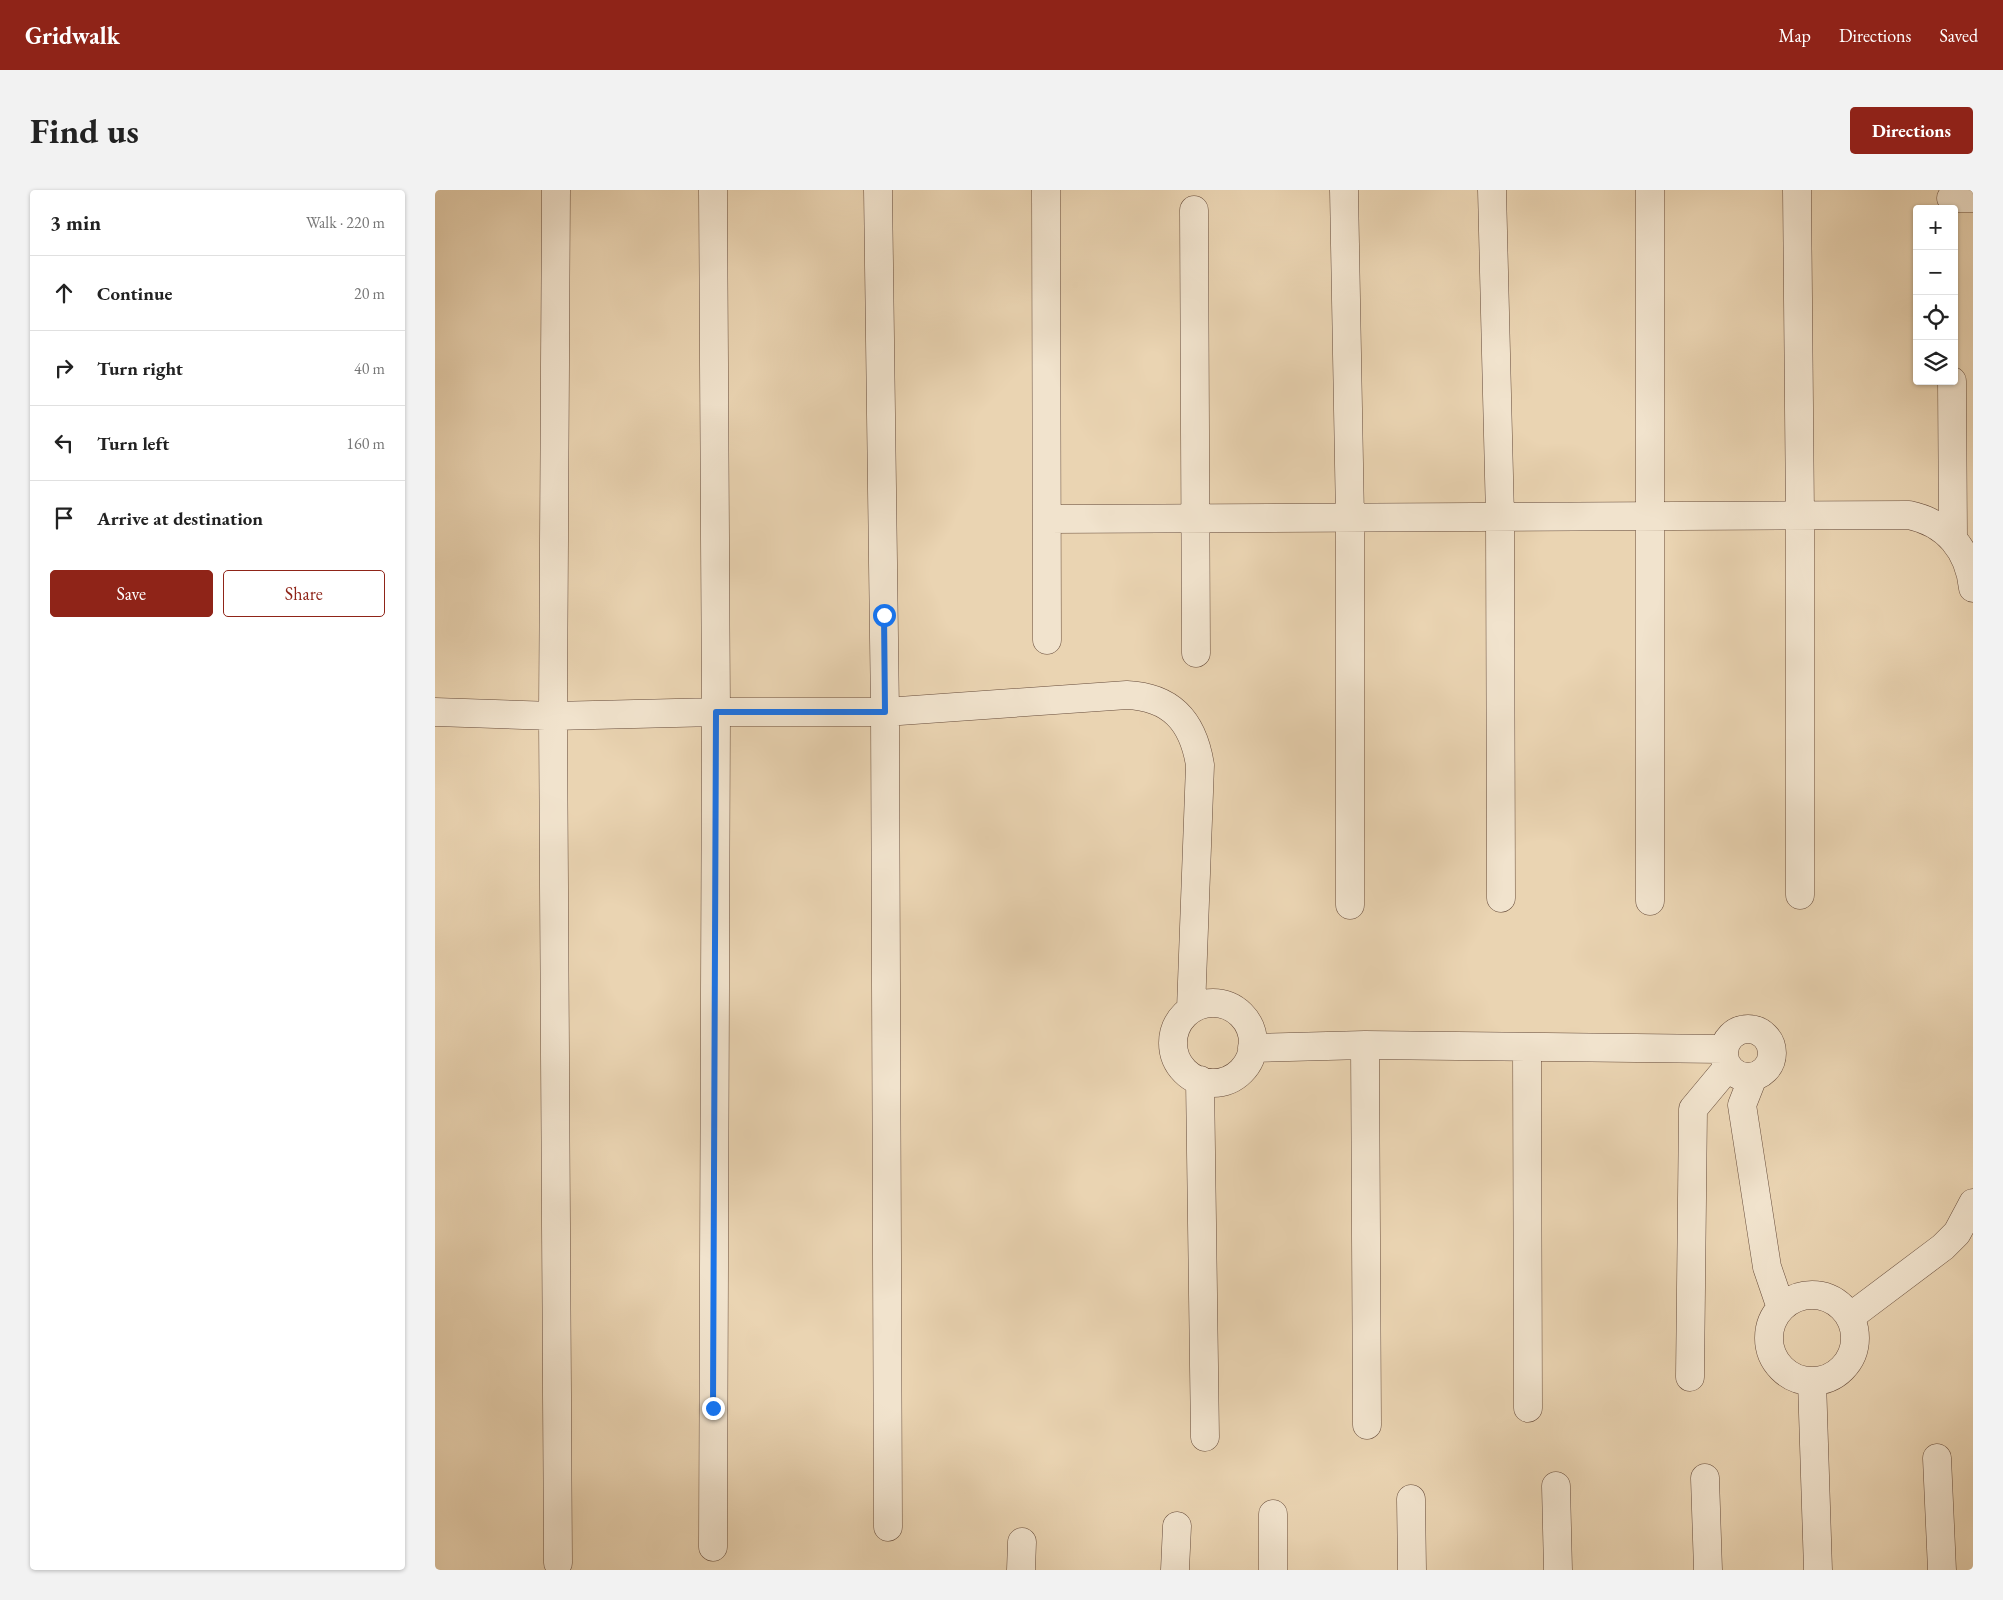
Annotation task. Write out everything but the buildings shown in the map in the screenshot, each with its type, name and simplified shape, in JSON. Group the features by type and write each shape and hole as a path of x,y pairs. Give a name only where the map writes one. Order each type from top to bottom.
{"street":[{"path":"556,190 553,716 558,1564"},
{"path":"713,190 716,712 713,1547"},
{"path":"878,190 885,712 888,1527"},
{"path":"1046,190 1047,640"},
{"path":"1344,190 1350,518 1350,904"},
{"path":"1492,190 1500,517 1501,898"},
{"path":"1650,190 1650,900"},
{"path":"1797,190 1800,516 1800,895"},
{"path":"1194,210 1197,518 1196,653"},
{"path":"1952,385 1953,538"},
{"path":"1047,519 1909,516 1934,523 1953,538 1968,564 1973,588"},
{"path":"435,712 553,716 716,712 885,712 1127,695 1156,698 1177,713 1197,748 1200,765 1191,1009"},
{"path":"1215,1002 1227,1005 1247,1021 1252,1033 1250,1059 1242,1070 1231,1079 1218,1083 1200,1080 1181,1067 1175,1055 1173,1041 1176,1029 1182,1018 1191,1009 1215,1002"},
{"path":"1690,1377 1693,1109 1726,1058 1727,1040 1743,1029 1752,1028 1768,1038 1772,1048 1772,1058 1769,1066 1762,1073 1753,1077 1735,1074 1726,1058"},
{"path":"1252,1048 1365,1044 1527,1048 1726,1058"},
{"path":"1365,1044 1367,1425"},
{"path":"1527,1048 1528,1408"},
{"path":"1753,1077 1742,1105 1767,1267 1781,1308"},
{"path":"1200,1080 1205,1437"},
{"path":"1850,1318 1943,1248 1957,1233 1973,1203"},
{"path":"1805,1295 1818,1295 1831,1299 1842,1307 1850,1318 1854,1331 1855,1345 1849,1359 1839,1371 1827,1379 1812,1381 1797,1378 1784,1371 1775,1359 1769,1345 1769,1332 1773,1318 1781,1308 1792,1300 1805,1295"},
{"path":"1812,1381 1818,1570"},
{"path":"1937,1458 1941,1570"},
{"path":"1705,1478 1708,1570"},
{"path":"1556,1486 1558,1570"},
{"path":"1411,1499 1412,1570"},
{"path":"1273,1514 1273,1570"},
{"path":"1175,1570 1177,1526"},
{"path":"1021,1570 1022,1542"}],"route":[{"path":"713,1408 716,712 885,712 884,615"}]}
